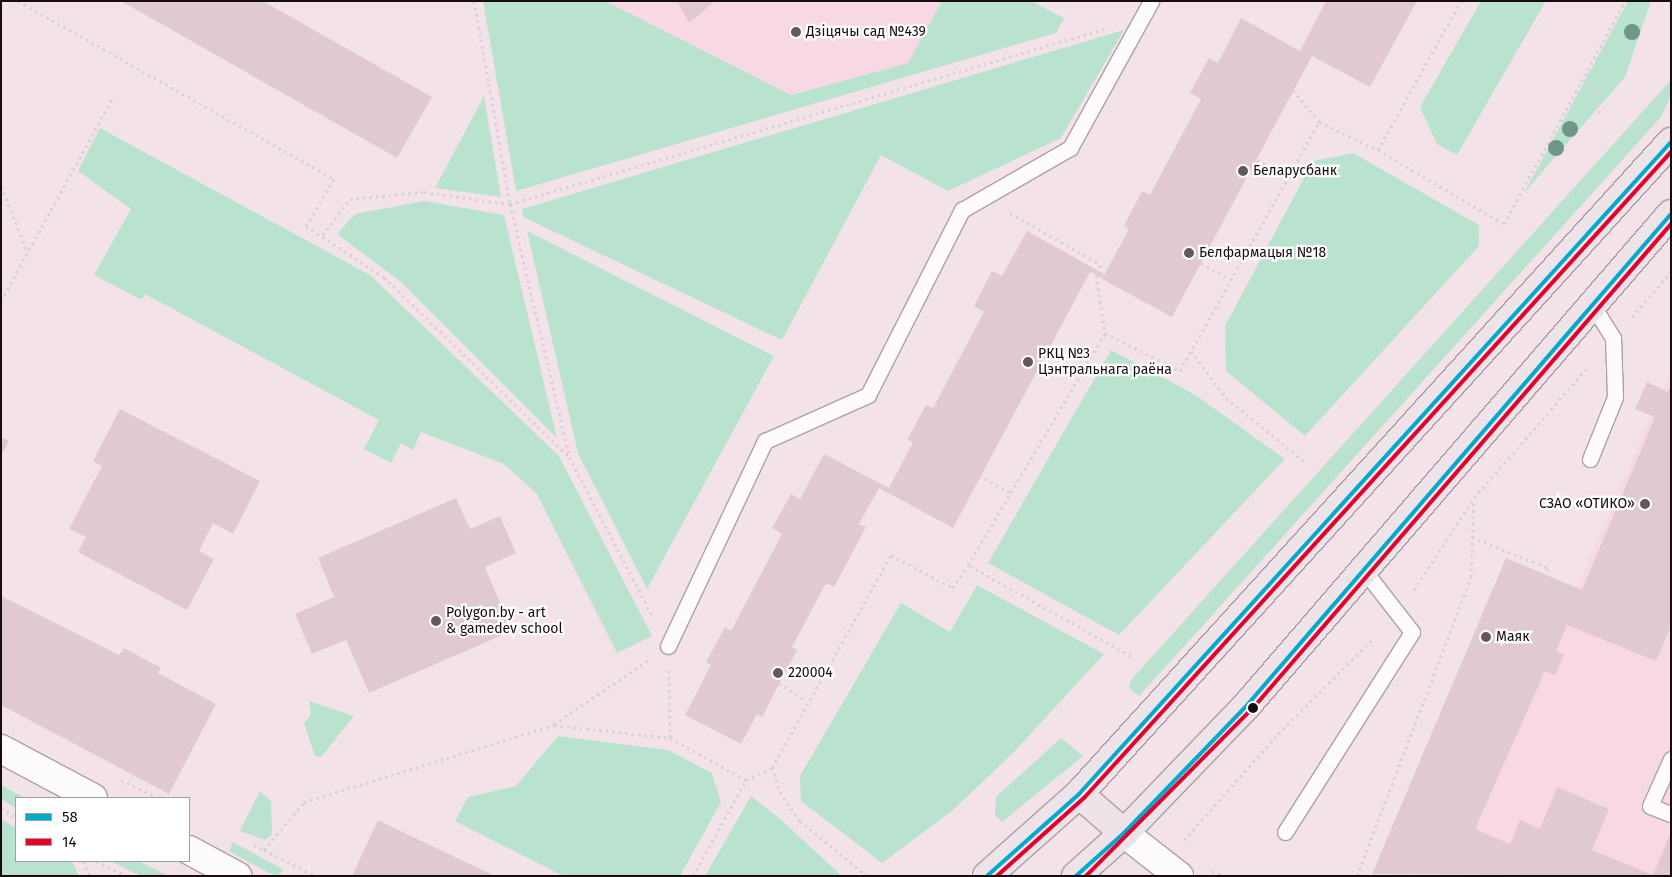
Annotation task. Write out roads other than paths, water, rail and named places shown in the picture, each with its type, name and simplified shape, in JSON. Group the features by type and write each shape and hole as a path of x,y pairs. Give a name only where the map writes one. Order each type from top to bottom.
{"main road":[{"path":"988,876 1079,794 1671,142"},
{"path":"1076,876 1124,833 1248,704 1671,214"},
{"path":"1079,794 1124,833"}],"street":[{"path":"1,749 91,797"},
{"path":"1124,833 1179,876"},
{"path":"190,851 237,876"}],"lane":[{"path":"668,646 765,442 868,395 962,210 1070,148 1151,1"},
{"path":"1590,459 1615,397 1613,338 1592,305"},
{"path":"1285,832 1412,632 1400,612 1363,569"},
{"path":"1671,759 1650,806 1671,814"}],"place":[{"name":"Дзіцячы сад №439","path":"796,32"},
{"name":"Беларусбанк","path":"1243,171"},
{"name":"Белфармацыя №18","path":"1189,253"},
{"name":"РКЦ №3 Цэнтральнага раёна","path":"1028,362"},
{"name":"СЗАО «ОТИКО»","path":"1645,504"},
{"name":"Polygon.by - art & gamedev school","path":"436,621"},
{"name":"Маяк","path":"1486,637"},
{"name":"220004","path":"778,673"}]}
